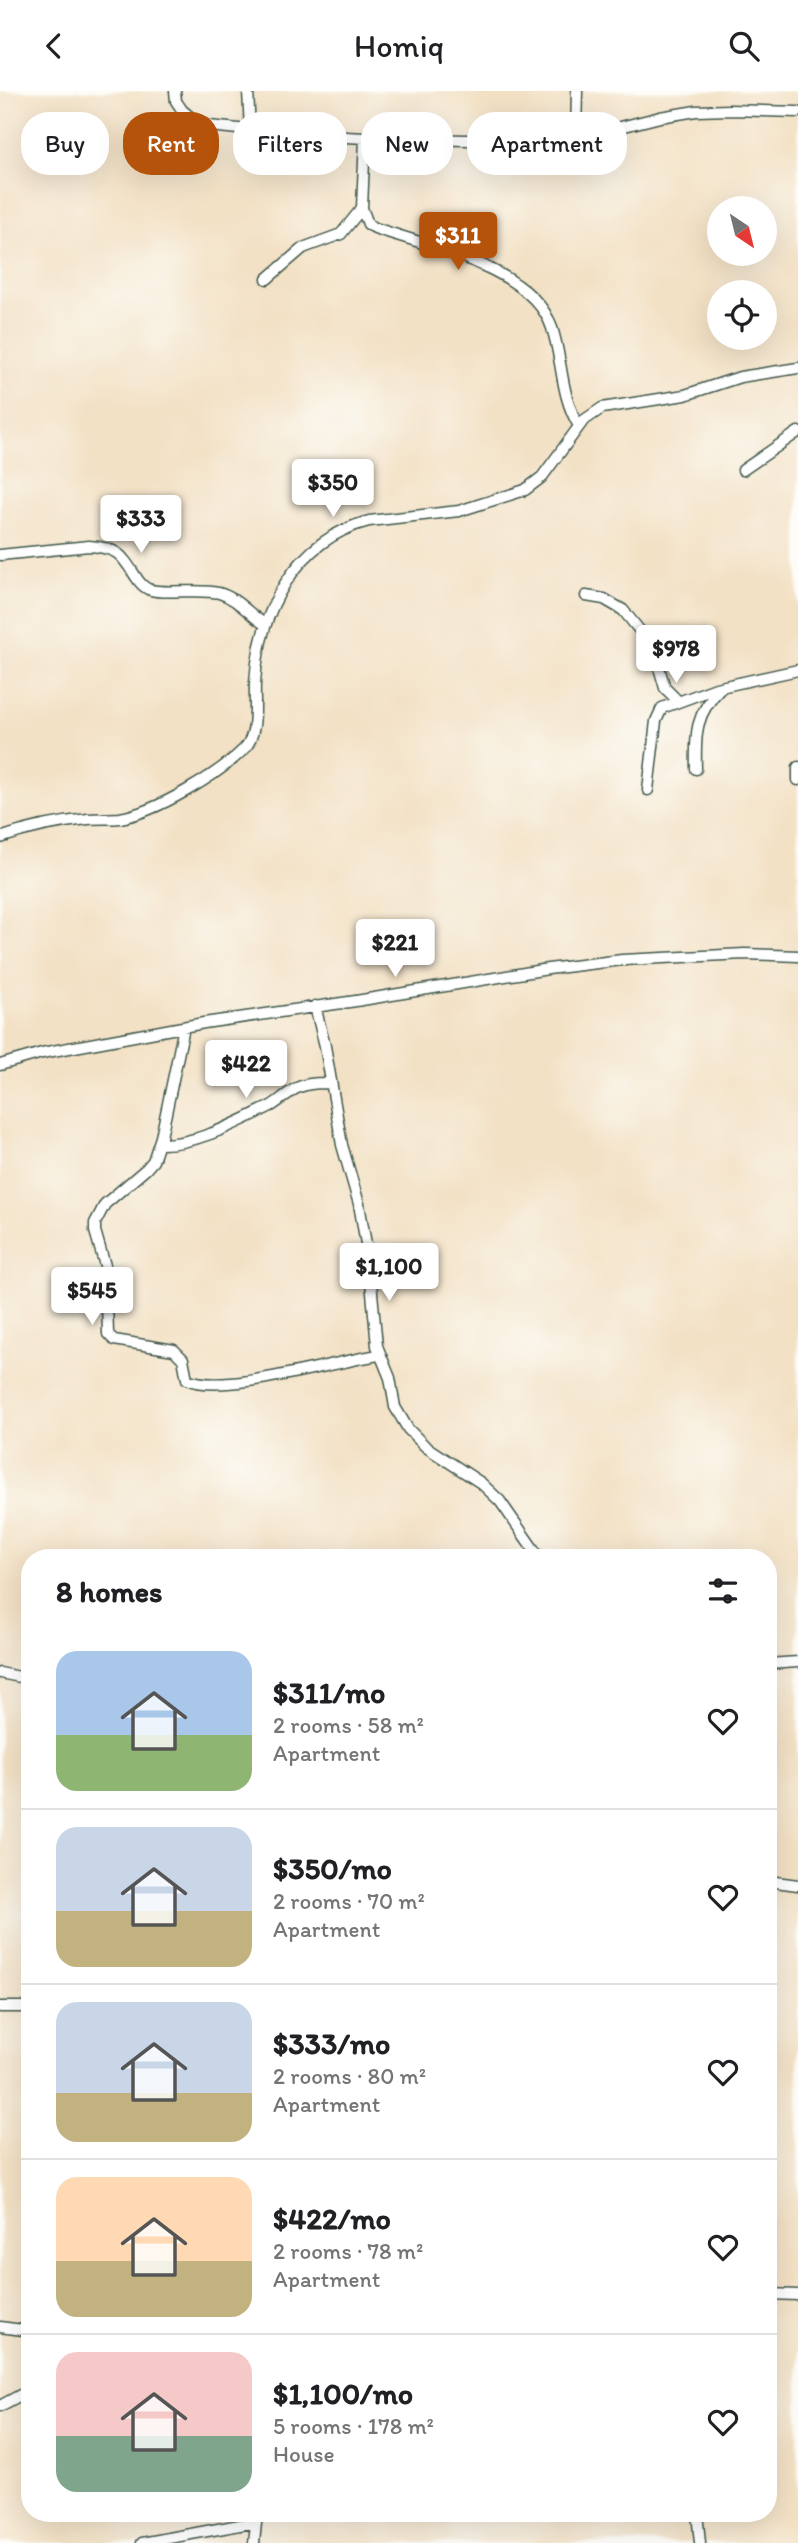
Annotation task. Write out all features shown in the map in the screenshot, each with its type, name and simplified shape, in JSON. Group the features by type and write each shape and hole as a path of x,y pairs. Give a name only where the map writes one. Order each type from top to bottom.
{"street":[{"path":"175,91 176,100 182,110 194,120 209,126 233,128"},
{"path":"248,91 249,112"},
{"path":"577,91 577,112"},
{"path":"627,125 696,111 798,112"},
{"path":"363,175 362,208 368,224 460,255 491,269 536,301 551,324 566,399 579,426"},
{"path":"267,279 303,248 341,235 362,208"},
{"path":"0,838 38,827 90,819 120,818 149,809 179,794 245,748 253,732 255,680 264,624 278,594 297,566 330,539 356,524 458,511 514,495 542,477 579,426 602,408 685,395 740,377 798,368"},
{"path":"743,470 798,432"},
{"path":"0,555 89,546 104,547 119,553 138,580 148,589 221,594 235,600 264,624"},
{"path":"586,596 604,599 623,610 653,647 665,688 678,701"},
{"path":"648,790 658,713 662,708 724,685 798,670"},
{"path":"696,769 696,730 700,717 709,701 724,685"},
{"path":"798,767 798,780"},
{"path":"0,1065 42,1053 184,1027 548,969 622,960 745,954 798,956"},
{"path":"315,1006 342,1145 359,1204 369,1261 374,1329 379,1355 390,1378 395,1407 408,1429 426,1447 481,1483 500,1501 533,1549"},
{"path":"184,1027 153,1161 105,1205 95,1223 106,1269 108,1334 111,1339 174,1350 183,1359 187,1380 197,1383 254,1380 379,1355"},
{"path":"159,1144 176,1144 228,1125 273,1105 297,1088 330,1083"},
{"path":"777,1663 798,1662"},
{"path":"0,1673 21,1677"},
{"path":"777,1882 798,1885"},
{"path":"0,2007 21,2007"},
{"path":"777,2294 798,2295"},
{"path":"0,2327 21,2330"},
{"path":"0,2406 21,2395"},
{"path":"142,2543 239,2522"},
{"path":"254,2543 257,2522"},
{"path":"698,2522 700,2543"}]}
